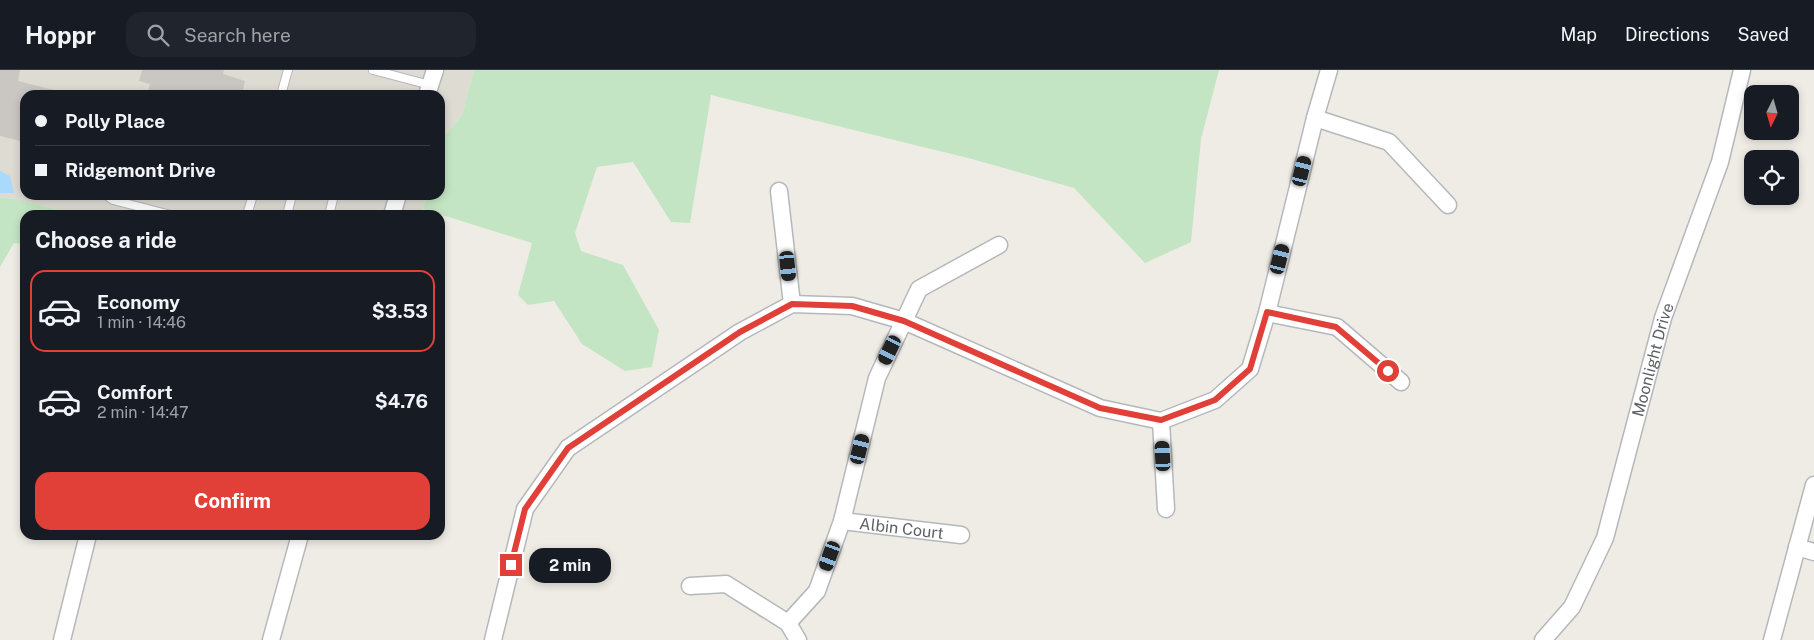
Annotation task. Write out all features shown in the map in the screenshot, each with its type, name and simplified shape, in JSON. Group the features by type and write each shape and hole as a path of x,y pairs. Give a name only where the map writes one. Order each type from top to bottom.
{"street":[{"path":"493,640 525,509 568,448 740,332 792,304 852,306 904,321 1100,408 1161,420 1215,400 1250,369 1267,312 1315,118 1329,70"},
{"name":"Moonlight Drive","path":"1543,640 1572,607 1605,538 1663,318 1720,162 1742,70"},
{"path":"1315,118 1388,142 1448,205"},
{"path":"779,191 792,304"},
{"path":"788,623 817,591 842,521 877,378 919,289 999,244"},
{"path":"1267,312 1336,327 1401,382"},
{"path":"1161,420 1166,509"},
{"path":"1772,640 1814,485"},
{"name":"Albin Court","path":"842,521 961,536"},
{"path":"62,640 87,540"},
{"path":"271,640 299,540"},
{"path":"1797,547 1814,552"},
{"path":"690,586 726,584 788,623 798,640"}],"lane":[{"path":"282,90 288,70"},
{"path":"373,70 431,83"},
{"path":"113,200 152,210"}],"shaded area":[{"path":"0,70 474,70 462,115 445,135 445,90 20,90 20,200 426,200 422,210 60,210 0,197"}],"green space":[{"path":"474,70 1219,70 1201,139 1191,242 1145,263 1074,188 972,159 711,95 690,223 671,222 633,162 597,167 575,233 581,251 623,265 659,330 652,367 625,371 582,344 554,301 528,305 518,295 532,243 445,216 445,210 423,209 426,200 445,200 445,135 462,115"},
{"path":"0,197 60,210 20,210 20,244 14,243 0,267"}],"water":[{"path":"0,171 10,176 14,193 0,193"}],"building":[{"path":"0,70 20,70 18,81 54,90 20,90 20,141 0,136"},
{"path":"142,70 224,70 223,74 245,81 243,90 148,90 150,84 139,81"}],"route":[{"path":"511,565 525,509 568,448 740,332 792,304 852,306 904,321 1100,408 1161,420 1215,400 1250,369 1267,312 1336,327 1388,371"}]}
